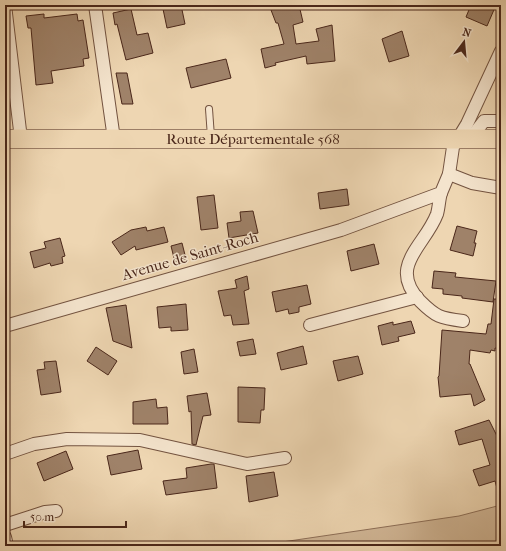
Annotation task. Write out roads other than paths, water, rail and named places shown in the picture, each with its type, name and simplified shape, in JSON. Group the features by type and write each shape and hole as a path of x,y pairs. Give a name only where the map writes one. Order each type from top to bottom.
{"main road":[{"name":"Route Départementale 568","path":"13,139 501,139"}],"street":[{"path":"5,5 13,139"},
{"path":"95,5 114,139"},
{"path":"463,138 467,124 501,51"},
{"path":"463,321 440,318 417,297 406,281 406,271 410,260 437,214 441,193 449,174 453,147 484,121 501,121"},
{"path":"449,174 472,183 501,188"},
{"name":"Avenue de Saint-Roch","path":"5,326 341,230 441,193"},
{"path":"310,325 417,297"},
{"path":"5,454 34,444 67,439 140,440 191,453 247,464 285,458"},
{"path":"5,525 45,512 56,511"},
{"path":"5,537 7,546"}],"lane":[{"path":"208,109 211,139"}]}
